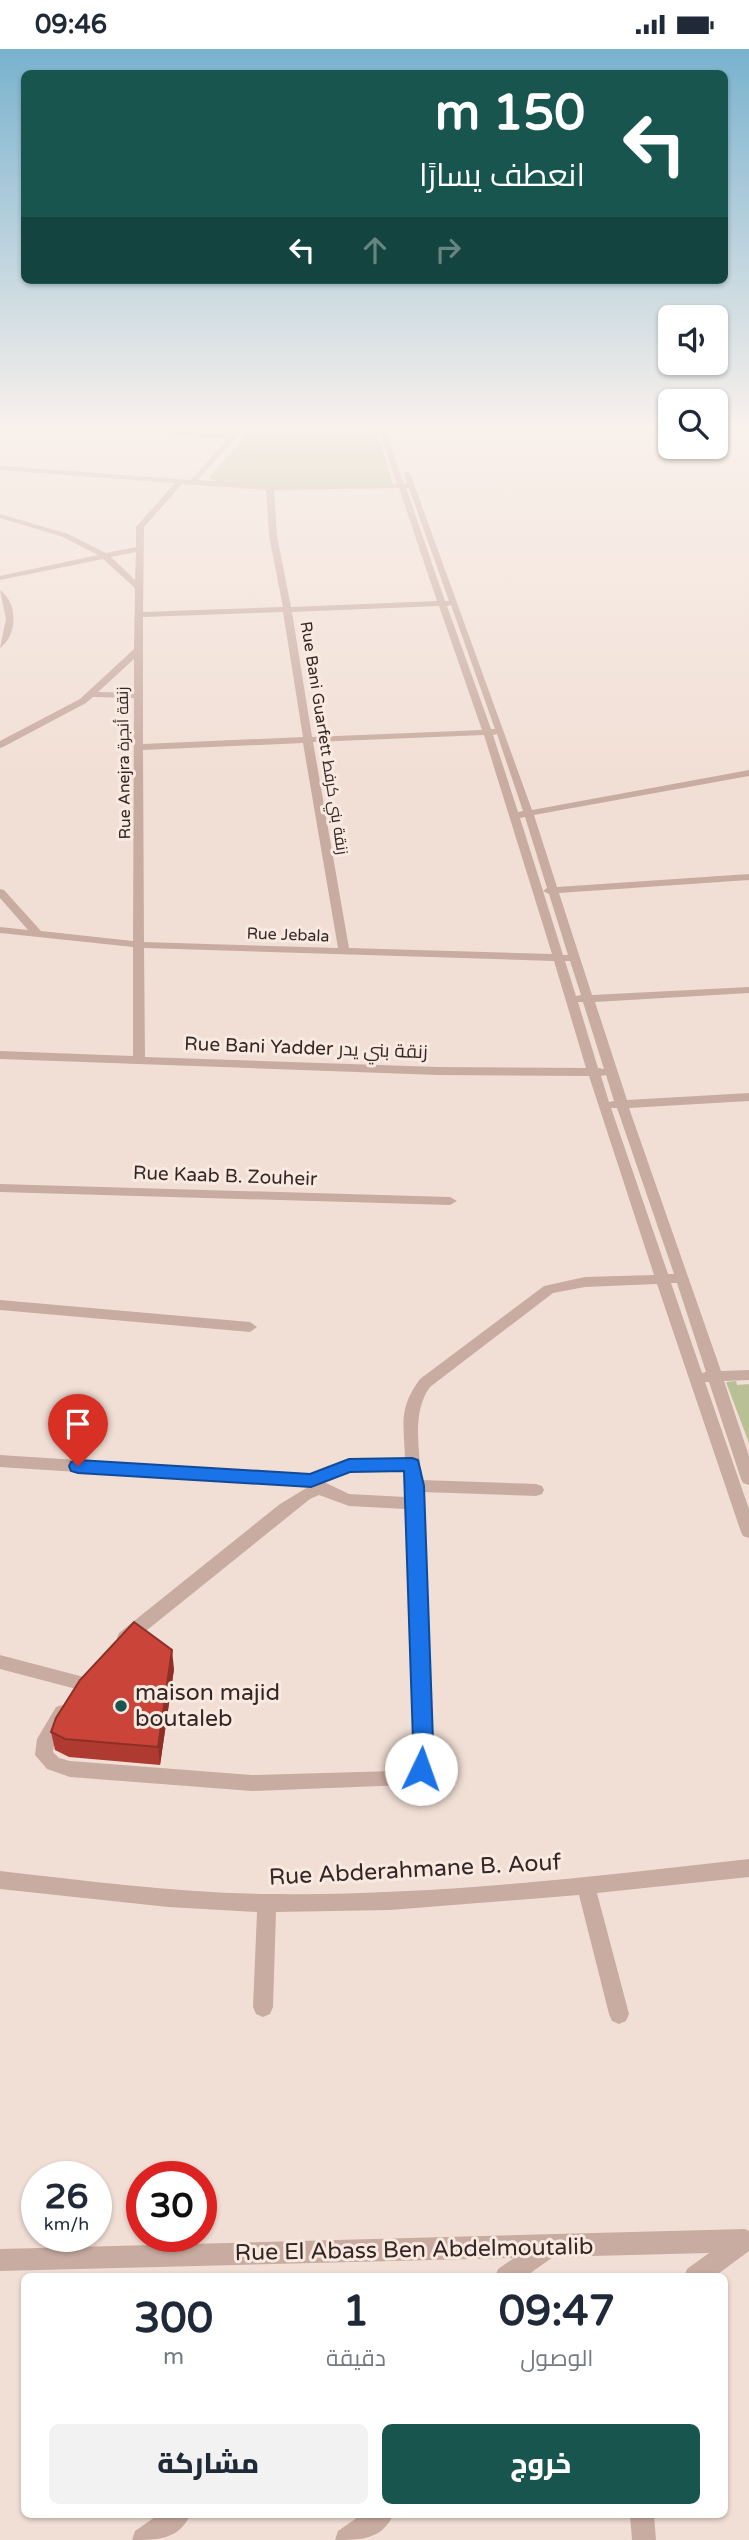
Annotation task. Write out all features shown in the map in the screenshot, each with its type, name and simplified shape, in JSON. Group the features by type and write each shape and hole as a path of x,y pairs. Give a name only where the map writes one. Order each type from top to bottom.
{"street":[{"path":"76,541 104,555 139,587"},
{"name":"Rue Anejra زنقة أنجرة","path":"139,541 139,1059"},
{"name":"Rue Bani Guarfett زنقة بني كرفط","path":"274,541 344,952"},
{"path":"426,541 500,731 555,891 621,1104 749,1479"},
{"path":"0,577 138,549"},
{"path":"0,592 8,606 11,620 9,631 0,645"},
{"path":"141,615 448,603"},
{"path":"448,603 540,892 593,1072 749,1532"},
{"path":"0,745 48,722 92,694 138,650"},
{"path":"92,694 139,696"},
{"path":"140,747 500,731"},
{"path":"515,815 749,773"},
{"path":"540,892 749,877"},
{"path":"1,894 39,935"},
{"name":"Rue Jebala","path":"0,930 141,945 576,958"},
{"path":"571,999 749,990"},
{"name":"Rue Bani Yadder زنقة بني يدر","path":"2,1058 139,1059 437,1071 611,1071"},
{"path":"604,1105 749,1097"},
{"name":"Rue Kaab B. Zouheir","path":"0,1188 450,1201"},
{"path":"93,1669 80,1683 48,1734 44,1755 50,1762 70,1769 252,1783 394,1779 408,1778 418,1773 423,1763 423,1741 411,1409 417,1392 541,1293 555,1286 585,1282 682,1278"},
{"path":"0,1305 250,1327"},
{"path":"698,1377 749,1375"},
{"path":"0,1461 315,1485 327,1495 349,1500 415,1494 536,1490"},
{"path":"112,1650 315,1485 349,1466 412,1464"},
{"path":"0,1662 80,1683"},
{"name":"Rue Abderahmane B. Aouf","path":"0,1881 144,1896 267,1903 378,1902 586,1886 749,1868"},
{"path":"586,1886 619,2014"},
{"path":"263,2007 267,1903"},
{"path":"700,2273 746,2239"},
{"name":"Rue El Abass Ben Abdelmoutalib","path":"0,2260 746,2239"},
{"path":"512,2273 549,2246"},
{"path":"144,2540 174,2518"},
{"path":"347,2540 377,2518"},
{"path":"642,2518 644,2540"}],"green space":[{"path":"736,1381 737,1385 749,1384 749,1443 726,1382"}],"building":[{"name":"maison majid boutaleb","path":"134,1622 172,1650 158,1747 65,1739 51,1732 56,1718 80,1680"}],"place":[{"name":"maison majid boutaleb","path":"121,1706"}],"route":[{"path":"78,1466 311,1481 341,1467 412,1464 415,1486 423,1741 421,1769"}]}
